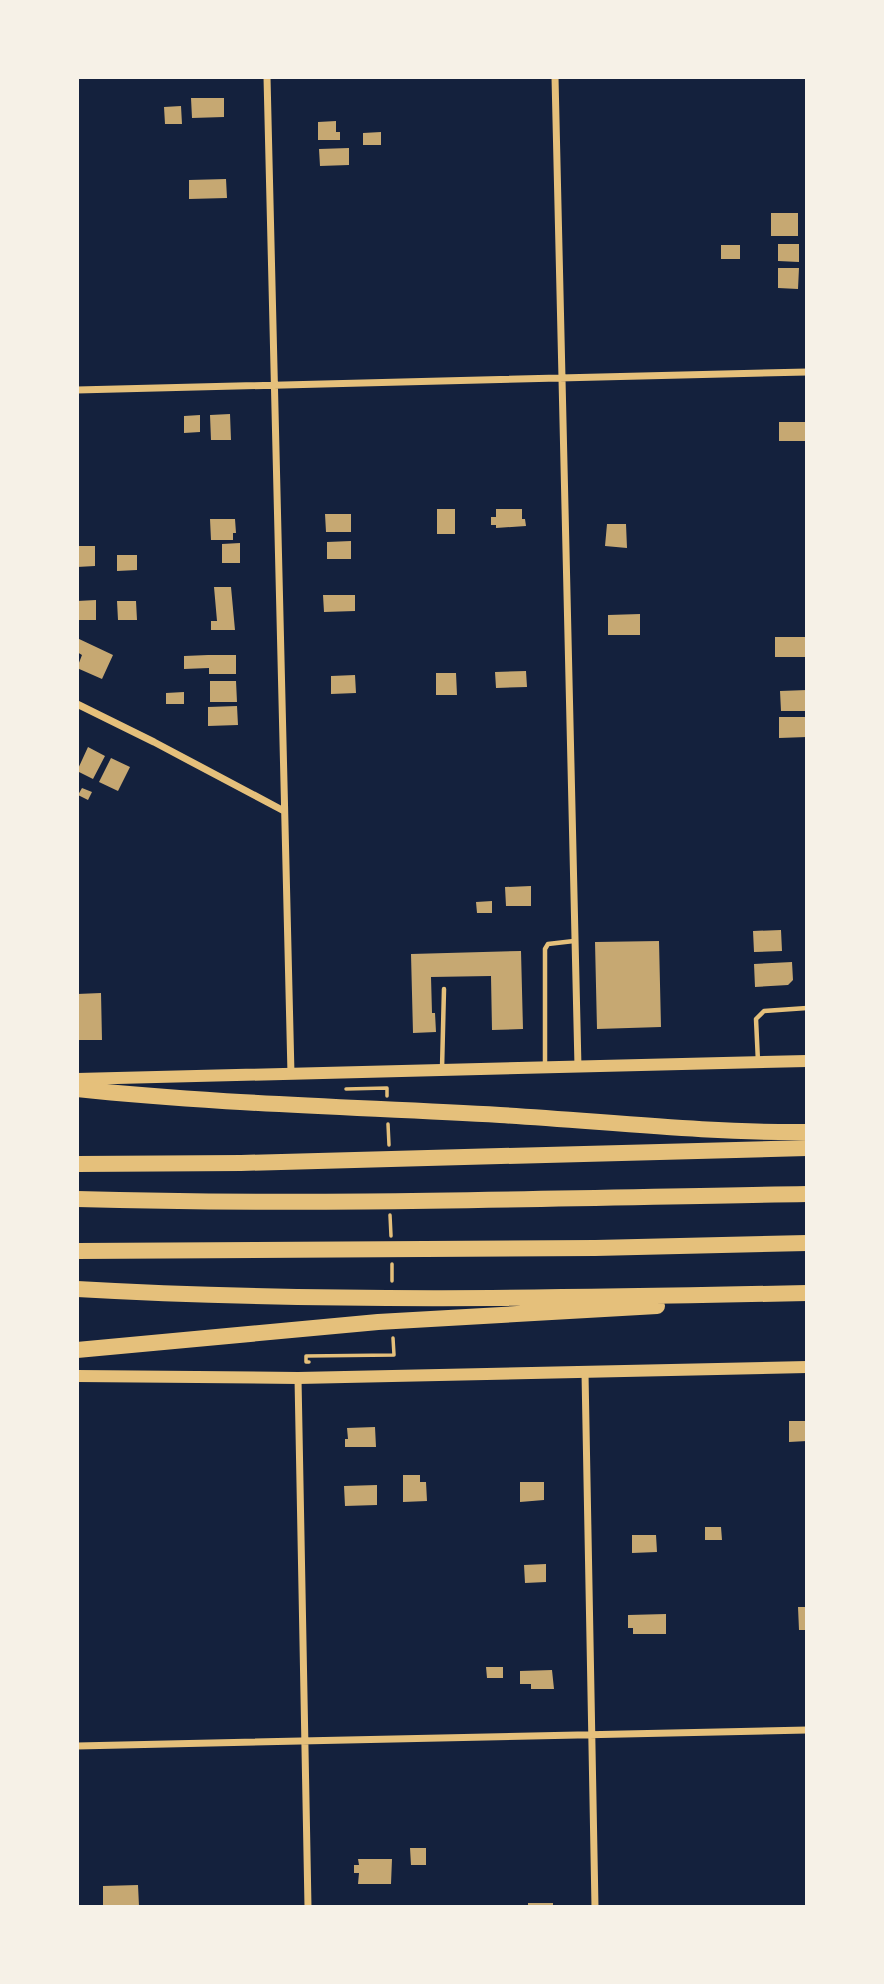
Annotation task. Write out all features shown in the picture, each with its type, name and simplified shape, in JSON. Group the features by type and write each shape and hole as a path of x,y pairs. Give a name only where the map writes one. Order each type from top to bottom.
{"highway":[{"path":"77,1089 216,1102 499,1115 748,1133 807,1132"},
{"path":"77,1164 241,1163 807,1148"},
{"path":"77,1199 180,1202 479,1200 807,1194"},
{"path":"77,1251 594,1248 807,1243"},
{"path":"77,1289 312,1297 807,1293"},
{"path":"77,1350 378,1322 659,1306 779,1293"}],"main road":[{"path":"77,1079 807,1062"},
{"path":"77,1376 298,1378 807,1367"}],"street":[{"path":"267,77 291,1074"},
{"path":"555,77 578,1067"},
{"path":"77,390 807,372"},
{"path":"77,704 284,811"},
{"path":"585,1373 596,1907"},
{"path":"298,1378 308,1907"},
{"path":"77,1746 807,1730"}],"lane":[{"path":"545,1068 545,948 548,944 574,941"},
{"path":"442,1070 444,989"},
{"path":"758,1063 756,1019 764,1011 807,1008"}],"path":[{"path":"387,1088 388,1102"},
{"path":"388,1115 389,1155"},
{"path":"390,1208 391,1248"},
{"path":"392,1262 392,1288"},
{"path":"319,1362 306,1362 306,1356 394,1355 393,1328"}],"building":[{"path":"191,98 224,98 224,117 192,118"},
{"path":"181,106 182,124 165,124 164,107"},
{"path":"336,121 336,132 340,132 340,140 318,140 318,122"},
{"path":"381,132 381,145 363,145 363,133"},
{"path":"349,148 349,165 320,166 319,149"},
{"path":"226,179 227,198 189,199 189,180"},
{"path":"771,213 798,213 798,236 771,236"},
{"path":"778,244 799,244 799,262 778,261"},
{"path":"721,245 740,245 740,259 721,259"},
{"path":"778,268 799,268 798,289 778,288"},
{"path":"230,414 231,440 211,440 210,415"},
{"path":"200,415 200,432 184,433 184,416"},
{"path":"779,422 807,422 807,441 779,441"},
{"path":"437,509 455,509 455,534 437,534"},
{"path":"496,509 522,509 522,519 525,519 526,526 496,528 496,525 491,525 491,517 496,517"},
{"path":"325,514 351,514 351,532 326,532"},
{"path":"210,519 235,519 236,533 233,533 233,540 211,540"},
{"path":"607,524 626,524 627,548 605,546"},
{"path":"351,541 351,559 327,559 327,542"},
{"path":"240,543 240,563 222,563 222,544"},
{"path":"77,546 95,546 95,566 77,567"},
{"path":"117,555 137,555 137,570 117,571"},
{"path":"214,587 231,587 235,630 211,630 211,621 217,621"},
{"path":"323,595 355,595 355,611 324,612"},
{"path":"96,600 96,620 77,620 77,601"},
{"path":"117,601 136,601 137,620 118,620"},
{"path":"640,614 640,635 608,635 608,615"},
{"path":"775,637 807,637 807,657 775,657"},
{"path":"77,638 113,655 102,679 77,668 82,655 77,652"},
{"path":"236,655 236,674 209,674 209,668 184,669 184,656"},
{"path":"526,671 527,687 496,688 495,672"},
{"path":"436,673 456,673 457,695 436,695"},
{"path":"355,675 356,693 331,694 331,676"},
{"path":"210,681 236,681 237,702 210,702"},
{"path":"807,690 807,711 781,711 780,691"},
{"path":"184,692 184,704 166,704 166,693"},
{"path":"237,706 238,725 208,726 208,707"},
{"path":"779,717 807,717 807,737 779,738"},
{"path":"88,747 105,756 93,779 77,771"},
{"path":"111,758 130,767 118,791 99,782"},
{"path":"82,788 92,792 88,800 78,795"},
{"path":"531,886 531,906 506,906 505,887"},
{"path":"492,901 492,913 477,913 476,902"},
{"path":"781,930 782,951 754,952 753,931"},
{"path":"659,941 661,1027 597,1029 595,942"},
{"path":"521,951 523,1029 492,1030 491,976 431,977 432,1013 435,1013 436,1032 413,1033 411,954"},
{"path":"792,962 793,980 788,985 755,987 754,964"},
{"path":"101,993 102,1040 77,1040 77,994"},
{"path":"789,1421 807,1421 807,1441 789,1442"},
{"path":"375,1427 376,1447 345,1447 345,1439 348,1439 347,1428"},
{"path":"403,1475 420,1475 420,1482 426,1482 427,1501 403,1502"},
{"path":"520,1482 544,1482 544,1500 520,1502"},
{"path":"377,1485 377,1505 345,1506 344,1486"},
{"path":"705,1527 721,1527 722,1540 705,1540"},
{"path":"632,1535 656,1535 657,1552 632,1553"},
{"path":"546,1564 546,1582 525,1583 524,1565"},
{"path":"798,1607 807,1607 807,1630 799,1630"},
{"path":"666,1614 666,1634 633,1634 633,1628 628,1628 628,1615"},
{"path":"486,1667 503,1667 503,1678 487,1678"},
{"path":"552,1670 554,1689 531,1689 531,1684 520,1684 520,1671"},
{"path":"410,1848 426,1848 426,1865 411,1865"},
{"path":"358,1859 392,1859 391,1884 358,1884 359,1873 354,1873 354,1865 359,1865"},
{"path":"138,1885 139,1906 103,1907 103,1886"},
{"path":"528,1903 553,1903 553,1907 528,1907"}]}
